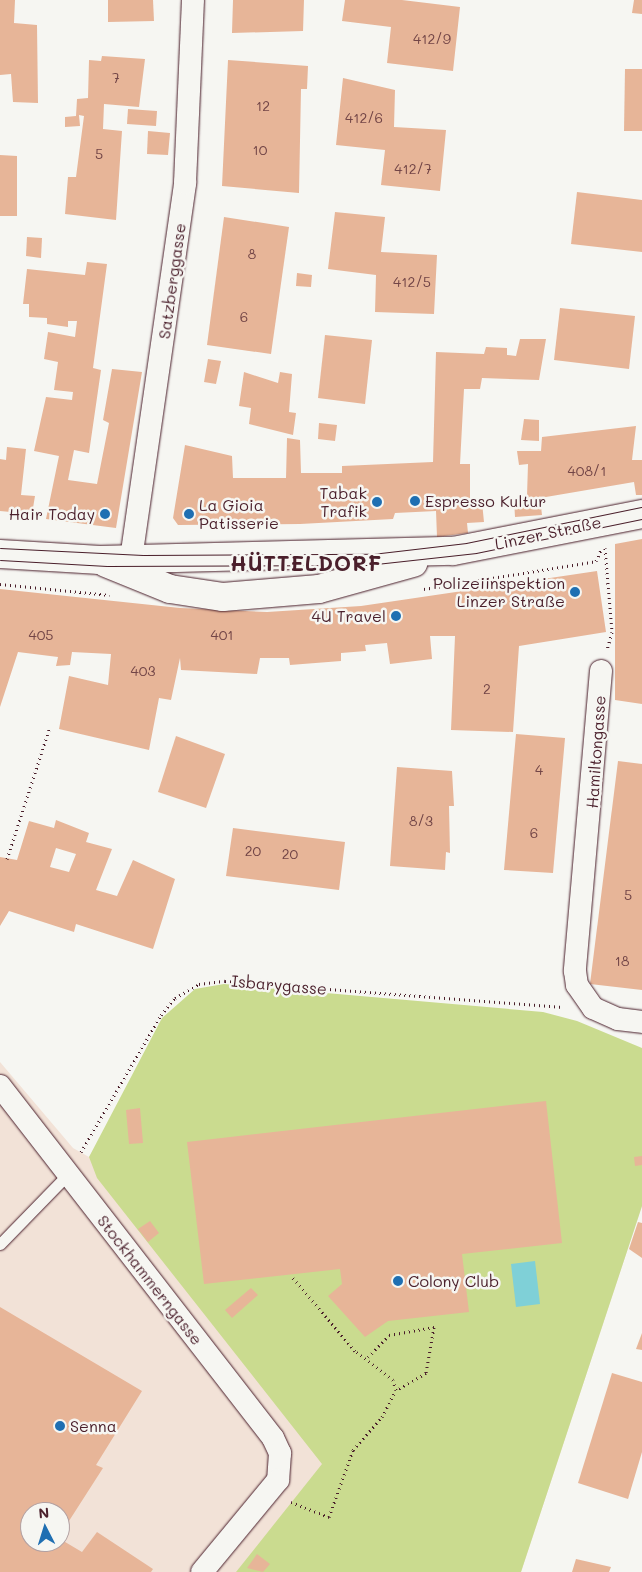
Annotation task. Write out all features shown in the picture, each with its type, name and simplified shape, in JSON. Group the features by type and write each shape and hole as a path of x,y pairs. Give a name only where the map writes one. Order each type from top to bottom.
{"main road":[{"name":"Linzer Straße","path":"100,560 170,589 223,597 272,596 363,580 453,551 603,520 642,514"},
{"name":"Linzer Straße","path":"0,554 100,560 453,551"}],"street":[{"name":"Satzberggasse","path":"131,559 182,210 193,0"},
{"name":"Hamiltongasse","path":"593,1008 577,985 575,956 592,812 601,671"},
{"path":"593,1008 618,1019 642,1022"},
{"name":"Stockhammerngasse","path":"0,1086 274,1438 280,1453 278,1480"},
{"path":"202,1572 278,1480"}],"lane":[{"path":"0,1244 68,1174"}],"path":[{"name":"Hamiltongasse","path":"601,671 612,632 603,520"},
{"path":"0,584 119,596"},
{"path":"7,859 50,727"},
{"name":"Isbarygasse","path":"68,1174 161,1015 175,998 199,984 225,981 593,1008"},
{"path":"293,1278 355,1350 368,1357 393,1380 396,1390"},
{"path":"278,1480 291,1503 329,1517 353,1450 382,1417 396,1390 426,1373 434,1328 389,1335 368,1357"}],"shaded area":[{"name":"Colony Club","path":"162,1039 642,1048 642,1206 521,1572 0,1572 0,1062 73,1148 89,1157"}],"green space":[{"name":"Colony Club","path":"224,984 543,1012 577,1021 642,1048 642,1206 521,1572 236,1572 322,1464 97,1178 89,1157 162,1018 195,989"}],"water":[{"path":"535,1261 540,1304 516,1307 511,1264"}],"building":[{"path":"0,0 15,0 14,23 37,25 38,103 13,102 11,74 0,75"},
{"path":"108,0 153,0 154,21 108,22"},
{"path":"233,0 304,0 303,31 232,33"},
{"path":"345,0 402,0 460,7 453,71 387,63 391,27 342,21"},
{"path":"634,0 642,0 642,14 632,13"},
{"path":"102,56 145,59 139,107 104,104 103,129 122,131 116,220 65,214 68,177 76,177 84,116 79,115 80,126 65,127 65,117 76,116 77,99 88,98 89,60 101,61"},
{"path":"228,60 308,66 307,89 301,89 299,193 222,186"},
{"path":"625,69 642,69 642,131 624,131"},
{"path":"343,78 395,90 394,127 446,130 440,191 381,185 385,150 336,145"},
{"path":"128,109 157,111 156,126 127,124"},
{"path":"148,131 170,133 168,155 147,154"},
{"path":"0,155 17,156 17,216 0,216"},
{"path":"577,192 642,200 642,252 571,244"},
{"path":"335,212 385,217 381,252 437,255 434,314 375,312 376,275 328,269"},
{"path":"224,217 289,227 271,354 207,345"},
{"path":"27,237 42,238 41,258 26,256"},
{"path":"87,262 107,264 93,368 101,370 89,453 74,450 68,480 97,484 109,423 103,420 112,369 142,372 116,528 46,519 59,456 34,451 46,397 72,400 73,392 54,390 58,362 44,359 48,332 75,337 77,321 68,321 68,327 47,324 47,318 29,317 29,304 23,304 27,269 85,275"},
{"path":"297,273 312,275 311,287 296,286"},
{"path":"560,308 635,316 629,369 554,360"},
{"path":"325,335 372,340 365,404 318,398"},
{"path":"520,339 546,339 539,380 482,378 480,389 464,389 460,464 470,464 470,499 482,502 484,522 467,523 468,533 437,537 436,511 395,513 393,519 300,524 178,525 173,518 185,445 232,456 233,478 286,478 287,438 300,440 301,473 342,473 342,466 433,462 436,352 484,354 486,347 507,348 507,355 516,356"},
{"path":"208,359 221,361 216,384 204,382"},
{"path":"244,372 278,383 280,372 292,374 289,412 296,413 293,435 249,424 251,408 239,406"},
{"path":"524,419 539,420 539,441 521,440"},
{"path":"319,423 337,425 335,441 318,439"},
{"path":"636,426 632,460 642,460 642,495 636,495 634,482 540,498 542,515 515,517 514,500 527,496 528,464 519,465 517,451 541,451 542,437"},
{"path":"7,447 26,449 21,495 35,496 32,514 0,511 0,459 6,460"},
{"path":"642,539 642,704 615,700 615,544"},
{"path":"597,571 606,632 519,646 513,732 451,730 455,636 430,636 432,659 390,664 387,643 365,645 366,651 341,653 341,661 290,665 289,658 260,658 257,674 181,670 180,658 171,700 159,698 149,750 59,729 69,676 108,685 111,654 72,652 70,665 56,666 58,657 18,652 0,707 0,589 180,608 267,612 361,606"},
{"path":"516,734 565,738 553,873 504,870"},
{"path":"176,736 225,754 206,808 158,792"},
{"path":"618,761 642,764 642,990 590,984"},
{"path":"397,767 452,771 454,806 449,806 450,853 446,852 445,870 390,866"},
{"path":"56,820 89,833 86,842 112,849 96,890 117,896 133,860 175,879 153,949 76,924 74,932 9,911 0,926 0,857 17,860 29,821 54,828","holes":["56,848 76,854 69,872 50,867"]},
{"path":"233,828 345,842 339,890 226,876"},
{"path":"546,1101 562,1243 462,1254 469,1312 388,1321 365,1337 328,1296 342,1284 340,1269 204,1284 187,1142"},
{"path":"140,1108 143,1143 129,1144 126,1110"},
{"path":"642,1156 642,1165 635,1166 634,1157"},
{"path":"150,1221 159,1233 148,1242 138,1229"},
{"path":"638,1222 642,1223 642,1258 629,1249"},
{"path":"251,1288 258,1295 232,1318 225,1310"},
{"name":"Senna","path":"0,1307 142,1391 96,1465 103,1468 70,1519 70,1502 20,1502 20,1552 70,1552 70,1545 82,1552 97,1532 153,1569 151,1572 0,1572"},
{"path":"642,1333 642,1350 636,1349"},
{"path":"612,1373 642,1382 642,1452 628,1499 578,1483"},
{"path":"257,1554 270,1564 263,1572 247,1568"},
{"path":"576,1559 611,1567 609,1572 572,1572"}],"tram line":[{"path":"0,548 143,555 372,554 466,543 642,507"},
{"path":"0,560 107,566 367,565 476,553 642,519"}],"place":[{"name":"Espresso Kultur","path":"415,501"},
{"name":"Tabak Trafik","path":"377,502"},
{"name":"Hair Today","path":"105,514"},
{"name":"La Gioia Patisserie","path":"189,514"},
{"name":"Polizeiinspektion Linzer Straße","path":"575,592"},
{"name":"4U Travel","path":"396,616"},
{"name":"Colony Club","path":"398,1281"},
{"name":"Senna","path":"60,1426"}],"district":[{"name":"HÜTTELDORF","path":"306,563"}]}
